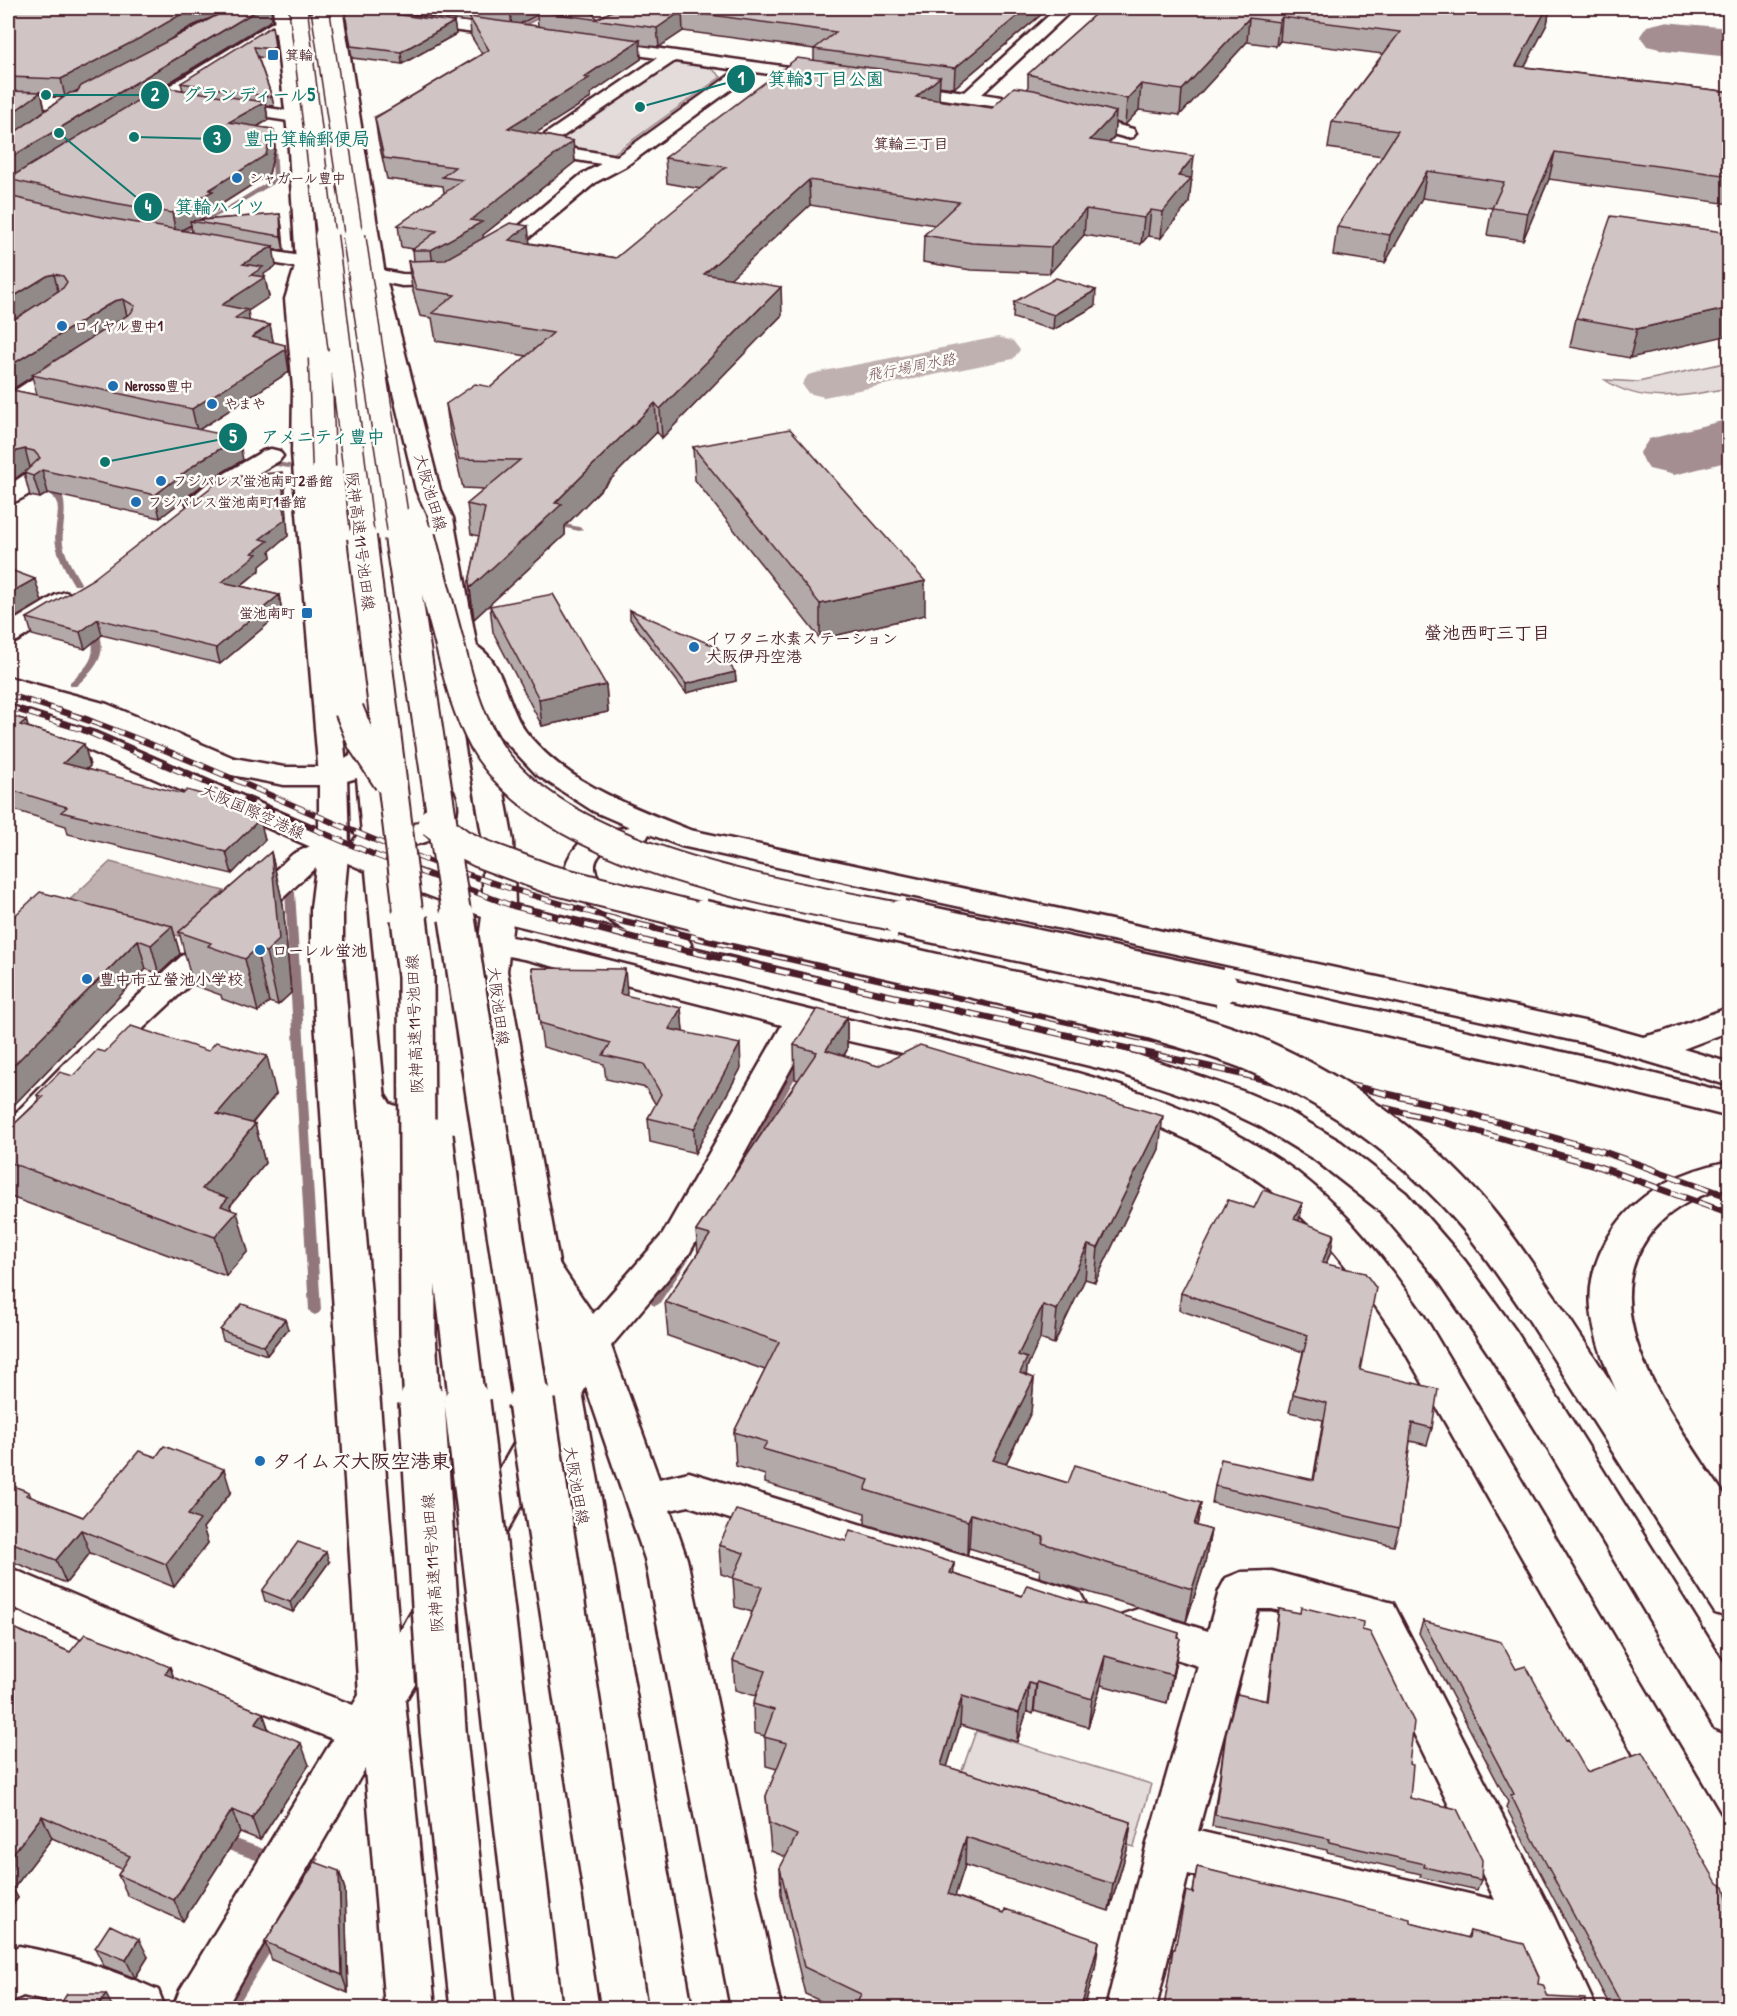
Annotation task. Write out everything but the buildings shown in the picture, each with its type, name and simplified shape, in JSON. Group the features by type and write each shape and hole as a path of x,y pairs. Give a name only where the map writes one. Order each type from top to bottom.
{"main road":[{"path":"969,97 1066,8"},
{"path":"1095,8 1175,18 1185,8"},
{"path":"117,123 305,11 523,32"},
{"path":"305,11 295,117 316,257 327,385 338,465 456,1583 504,2008"},
{"path":"305,11 383,426 471,1017 624,2008"},
{"name":"阪神高速11号池田線","path":"305,11 316,257 416,976 418,1334 443,1731 473,2008"},
{"name":"大阪池田線","path":"305,11 375,275 428,490 441,518 498,841 496,927 491,971 667,2008"},
{"path":"582,43 843,80"},
{"path":"620,162 534,148 671,56"},
{"path":"375,275 402,280 439,281 524,232 589,178 620,162 751,67"},
{"path":"877,84 1034,106 1127,133"},
{"path":"42,123 99,87"},
{"path":"8,102 117,105 182,101"},
{"path":"205,104 295,117"},
{"path":"213,247 316,257"},
{"path":"316,257 295,299 304,388 288,454 333,776 334,846 327,908 327,958 372,1714 410,2008"},
{"path":"316,257 321,413 343,675 349,710 362,742 379,771 405,802 460,843 502,863 549,879 668,910 1152,1021 1206,1036 1263,1058 1343,1102 1407,1149 1474,1216 1497,1243 1541,1307 1730,1600"},
{"path":"10,400 89,353"},
{"path":"10,400 43,408"},
{"path":"383,426 416,520 463,696 492,756 514,782 540,803 571,823 609,842 697,871 1603,1073 1730,1105"},
{"path":"236,448 288,454"},
{"path":"178,518 215,489 288,454"},
{"path":"8,497 32,480"},
{"path":"378,853 429,830 438,823 442,814 442,795 430,720 425,667 422,584 425,533 441,518"},
{"path":"8,635 85,590"},
{"path":"464,649 484,668 501,713 523,747 547,769 578,791 617,811 668,832 763,855 1582,1032 1645,1048 1730,1075"},
{"name":"大阪国際空港線","path":"8,685 97,710 226,765 284,776 333,776 356,767 363,760 368,741"},
{"name":"大阪国際空港線","path":"8,713 125,755 334,846 378,853 496,927"},
{"path":"599,840 597,833 617,811"},
{"path":"668,832 599,840 581,866 582,877 596,896 655,934 787,1004 1115,1097 1218,1141 1284,1183 1323,1216 1369,1268 1410,1326 1730,1878"},
{"path":"8,1142 78,1070 304,861 334,846"},
{"path":"496,927 717,965"},
{"path":"496,927 528,950 787,1004 1054,1045 1153,1071 1226,1097 1273,1118 1343,1160 1372,1183 1407,1217 1452,1271 1486,1318 1563,1439 1730,1714"},
{"path":"416,976 539,2008"},
{"path":"1220,987 1323,992 1606,1052 1645,1048 1673,1041 1730,1018"},
{"path":"198,2008 372,1714 456,1583 591,1343 676,1244 787,1004"},
{"path":"1730,1174 1702,1180 1667,1197 1642,1217 1623,1241 1613,1269 1609,1296 1615,1341 1633,1383 1730,1541"},
{"path":"539,1262 591,1343 666,1559 756,2008"},
{"path":"645,1499 690,1489 1223,1655"},
{"path":"8,1585 162,1653 372,1714"},
{"path":"1131,2008 1170,1847 1241,1591 1272,1590 1378,1616 1537,1934 1571,2008"},
{"path":"1170,1847 1537,1934"},
{"path":"610,1918 632,2008"},
{"path":"8,1978 19,1971 63,1979 140,2008"}],"shaded area":[{"path":"674,62 710,67 721,77 613,154 604,155 546,144 665,64"},
{"path":"1729,362 1729,388 1697,394 1650,396 1634,393 1605,380 1638,382"},
{"path":"110,862 224,891 179,936 63,906"},
{"path":"976,1731 1151,1784 1134,1847 955,1790"}],"waterway":[{"path":"518,28 557,8"},
{"path":"375,117 397,107"},
{"path":"176,235 224,211 276,180 272,129"},
{"name":"飛行場周水路","path":"824,384 998,350"},
{"path":"273,463 289,466"},
{"path":"46,488 54,492 61,504 59,543 77,583"},
{"path":"553,523 579,529"},
{"path":"73,684 92,665 98,653 92,626"},
{"path":"290,892 315,1310"},
{"path":"732,1179 802,1057"},
{"path":"655,1301 685,1256"},
{"path":"219,1840 267,1857"},
{"path":"281,1918 311,1860"},
{"path":"227,2008 272,1934"}],"taxiway":[{"path":"1664,36 1730,43"},
{"path":"1674,454 1730,440"}],"railway":[{"path":"8,695 53,708 140,740 417,857 515,890 615,919"},
{"path":"8,707 83,730 375,855 513,906 563,919"},
{"path":"558,918 649,942 1250,1076 1443,1122 1594,1165 1730,1214"},
{"path":"609,918 1445,1107 1601,1151 1730,1197"}],"place":[{"name":"箕輪","path":"273,55"},
{"name":"グランディール5","path":"46,95"},
{"name":"箕輪3丁目公園","path":"640,107"},
{"name":"箕輪ハイツ","path":"59,133"},
{"name":"豊中箕輪郵便局","path":"134,137"},
{"name":"シャガール豊中","path":"237,178"},
{"name":"ロイヤル豊中1","path":"62,326"},
{"name":"Nerosso豊中","path":"113,386"},
{"name":"やまや","path":"212,404"},
{"name":"アメニティ豊中","path":"105,462"},
{"name":"フジパレス蛍池南町2番館","path":"161,481"},
{"name":"フジパレス蛍池南町1番館","path":"136,502"},
{"name":"蛍池南町","path":"307,613"},
{"name":"イワタニ水素ステーション 大阪伊丹空港","path":"694,647"},
{"name":"ローレル蛍池","path":"260,950"},
{"name":"豊中市立螢池小学校","path":"87,979"},
{"name":"タイムズ大阪空港東","path":"260,1461"}],"district":[{"name":"箕輪三丁目","path":"911,144"},
{"name":"螢池西町三丁目","path":"1487,633"}]}
